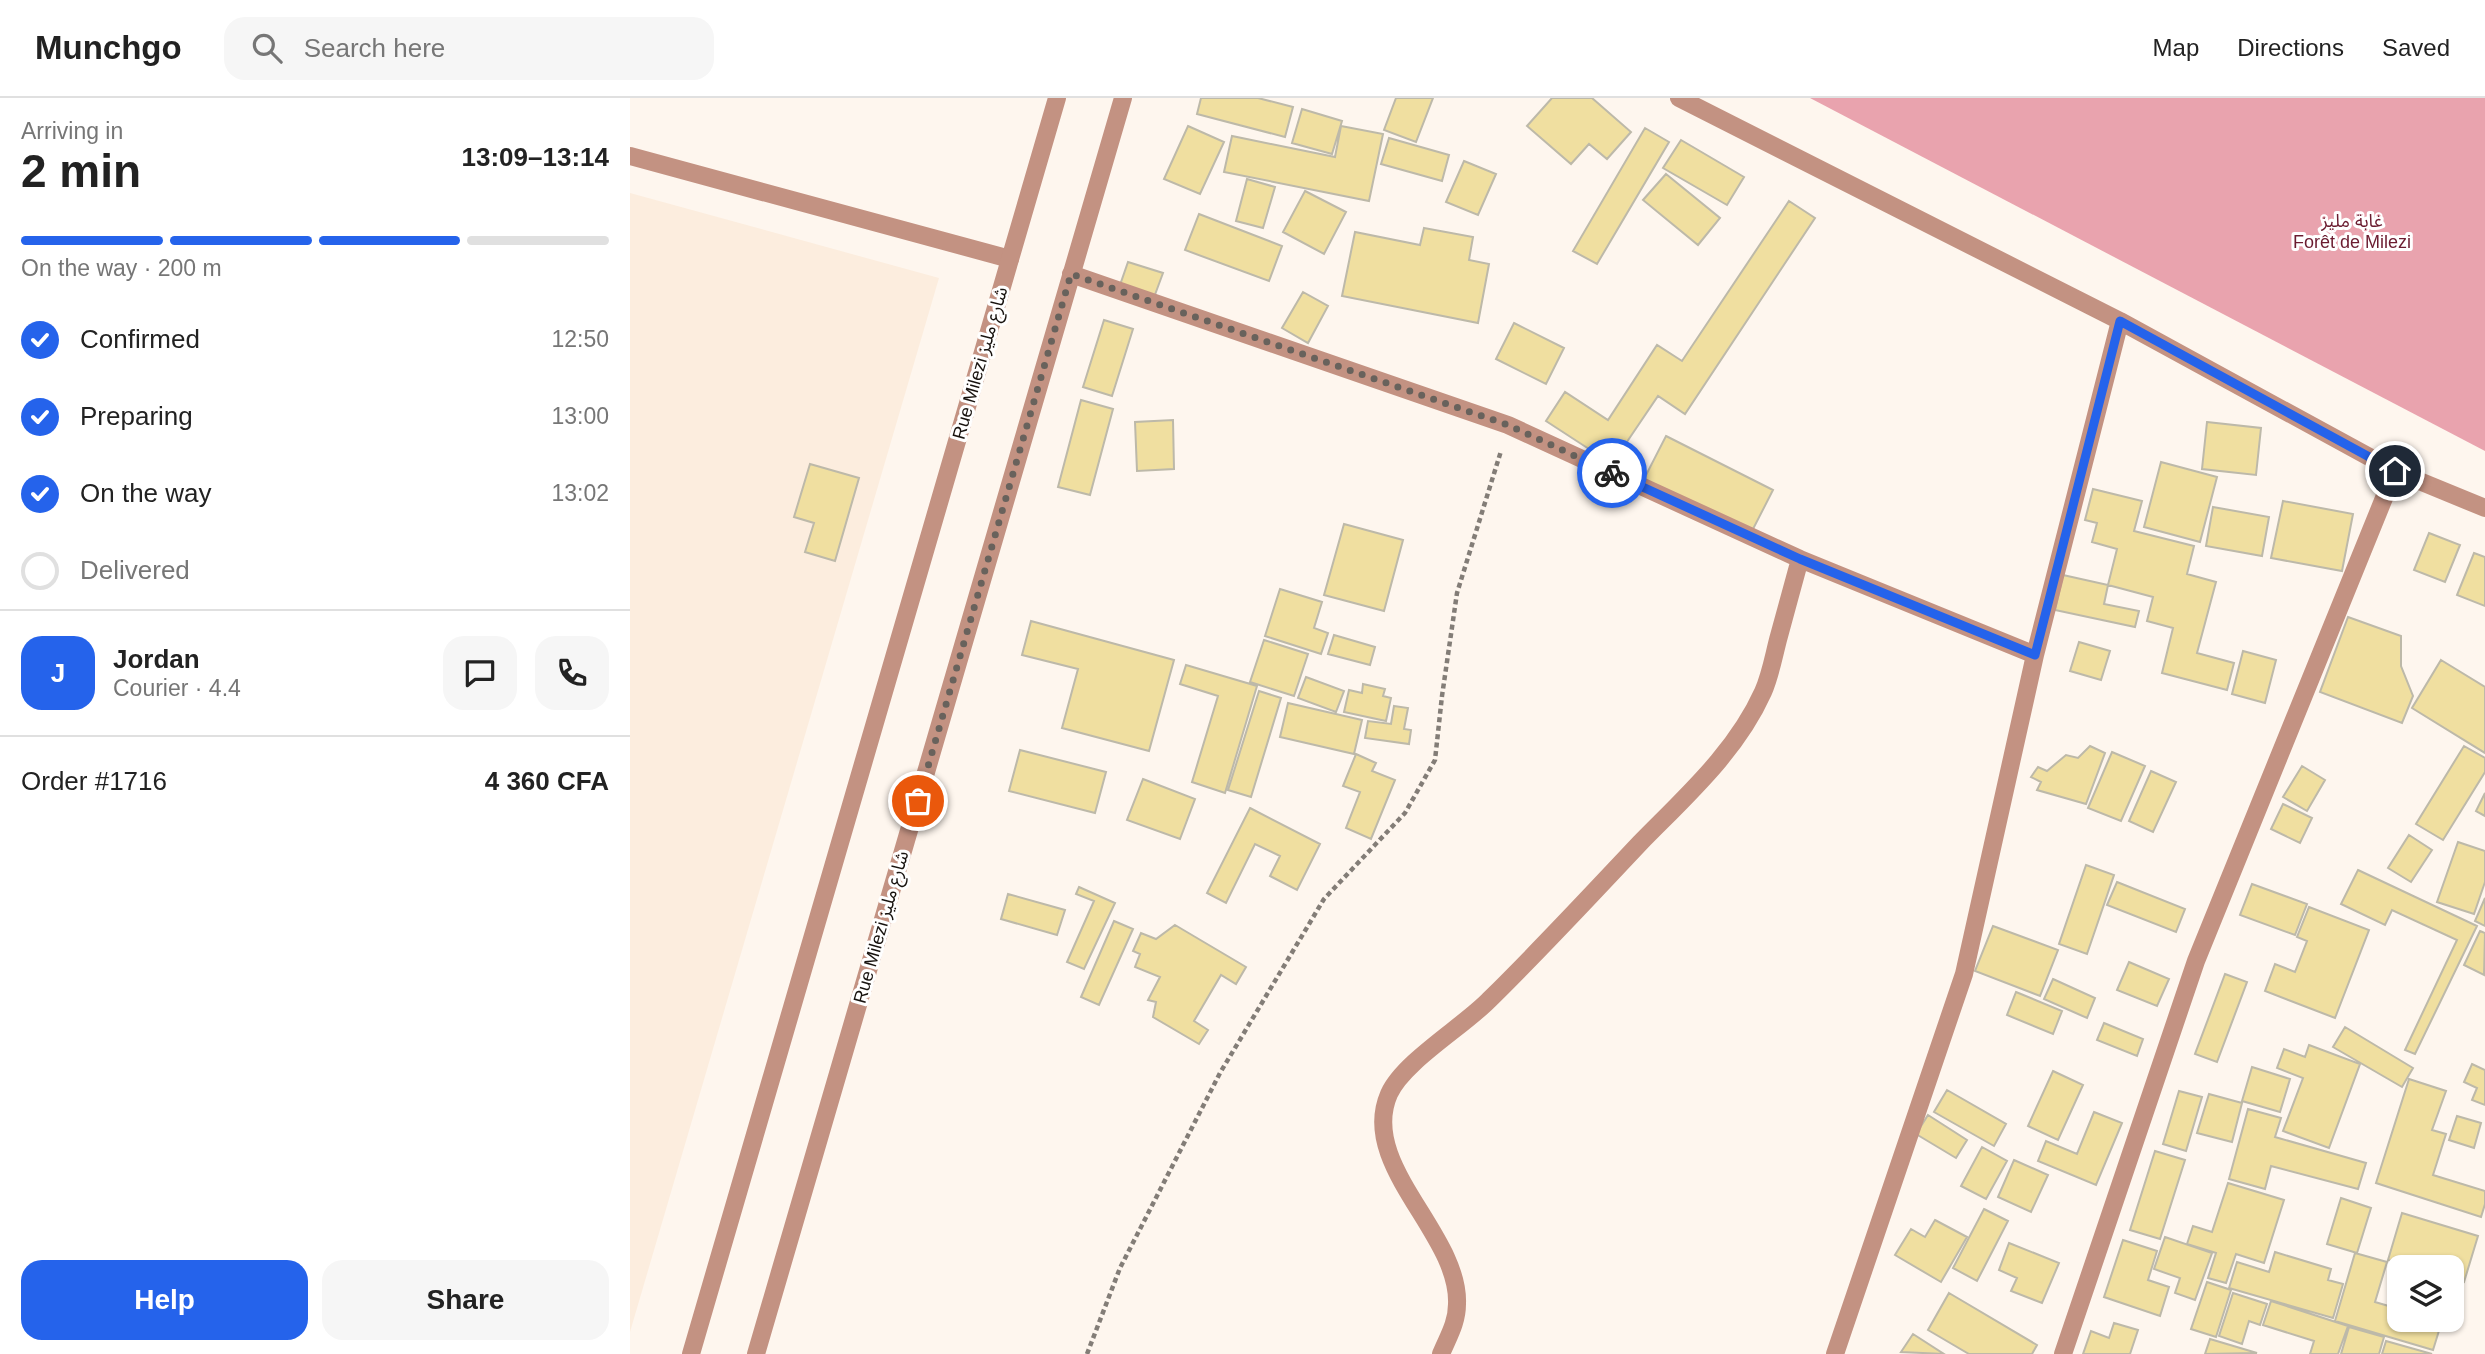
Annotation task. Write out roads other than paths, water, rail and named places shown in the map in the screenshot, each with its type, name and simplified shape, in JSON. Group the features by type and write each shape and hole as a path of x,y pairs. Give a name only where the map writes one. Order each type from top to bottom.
{"street":[{"name":"Rue Milezi شارع مليز","path":"691,1354 1057,98"},
{"name":"Rue Milezi شارع مليز","path":"756,1354 1124,98"},
{"path":"1679,98 2120,321 2395,471 2485,508"},
{"path":"630,156 1010,259"},
{"path":"1071,274 1508,425 1800,559 2035,655"},
{"path":"1835,1354 1964,974 2035,655 2120,321"},
{"path":"2063,1354 2196,961 2395,471"},
{"path":"1441,1354 1455,1324 1455,1283 1438,1242 1392,1164 1384,1126 1384,1111 1389,1094 1397,1080 1424,1054 1481,1009 1731,747 1764,690 1800,559"}],"park label":[{"name":"غابة مليز Forêt de Milezi","path":"2352,231"}]}
